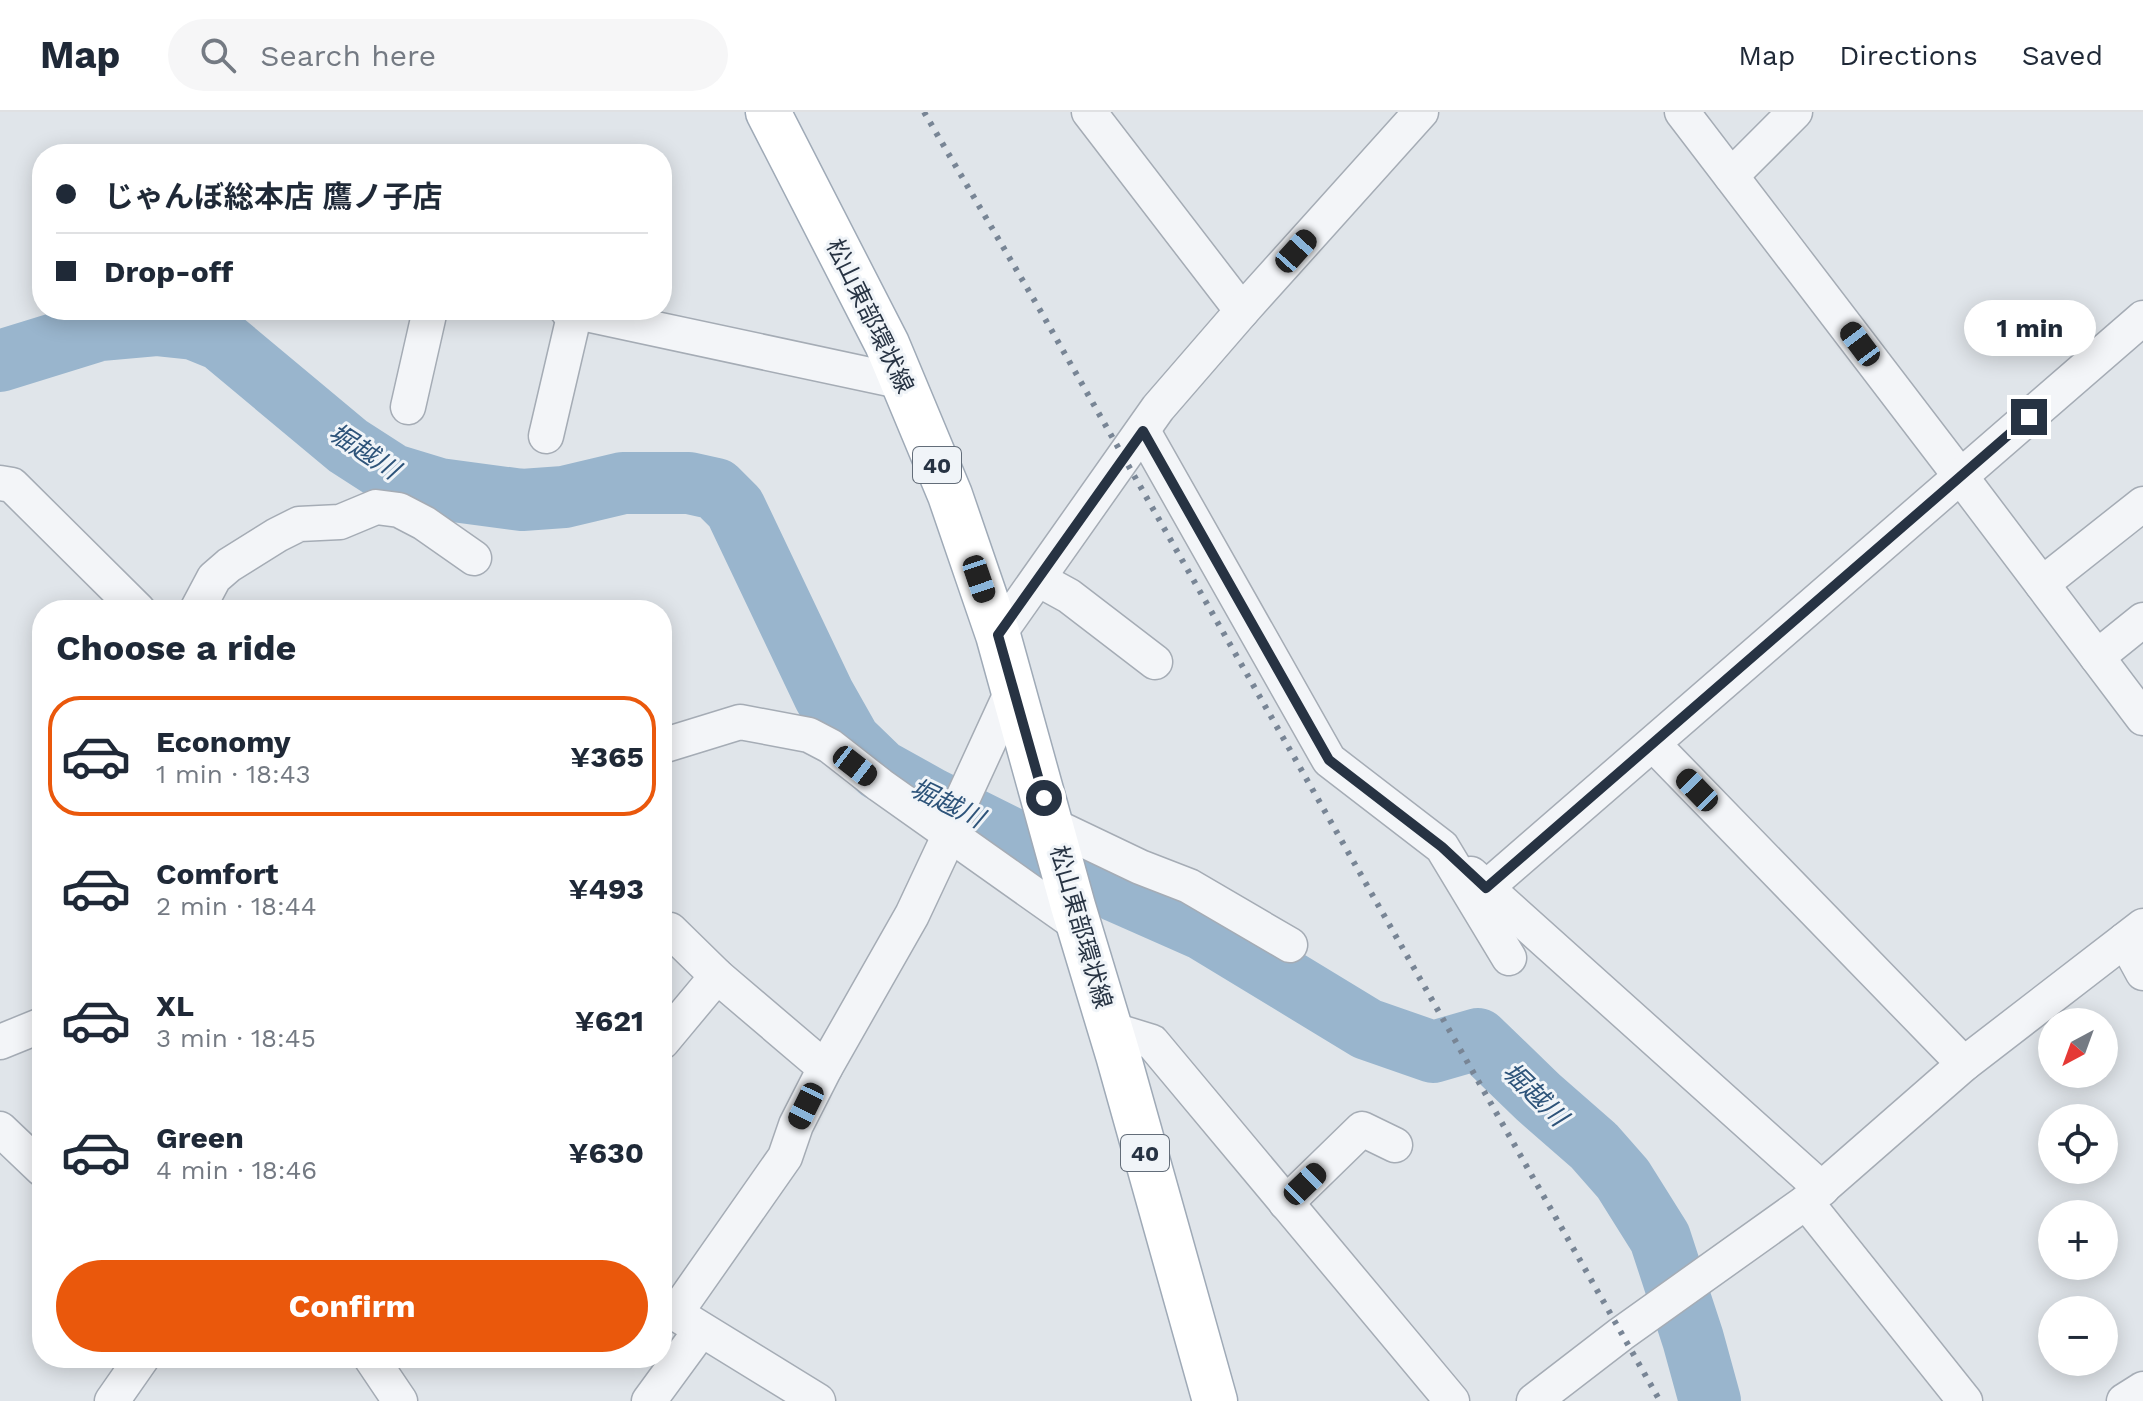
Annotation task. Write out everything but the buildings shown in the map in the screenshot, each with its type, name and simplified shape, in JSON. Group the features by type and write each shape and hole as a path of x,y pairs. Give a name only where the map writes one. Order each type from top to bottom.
{"main road":[{"name":"松山東部環状線","path":"768,112 887,344 950,495 998,635 1215,1401"}],"street":[{"path":"1089,112 1242,311"},
{"path":"998,635 1158,408 1421,112"},
{"path":"1682,112 2143,718"},
{"path":"1731,176 1795,112"},
{"path":"1486,888 2143,318"},
{"path":"408,407 428,320"},
{"path":"546,436 569,320"},
{"path":"613,320 903,382"},
{"path":"1143,431 1329,760 1442,847 1814,1196 1965,1401"},
{"path":"0,483 12,485 128,600"},
{"path":"2042,584 2143,504"},
{"path":"202,600 214,578 277,535 299,524 340,522 376,507 399,510 424,523 474,558"},
{"path":"1038,579 1069,596 1155,662"},
{"path":"2097,657 2143,620"},
{"path":"672,1336 679,1316 785,1157 796,1125 825,1068 912,915 1013,689"},
{"path":"672,743 740,722 809,735 830,746 880,785 954,821 1076,916"},
{"path":"1653,744 1964,1064"},
{"path":"1054,832 1189,886 1290,945"},
{"path":"1442,847 1509,958"},
{"path":"672,932 717,976 825,1068"},
{"path":"1534,1401 1661,1305 1814,1196 1964,1064 2134,933 2143,973"},
{"path":"672,1030 717,976"},
{"path":"1110,1029 1152,1042 1452,1401"},
{"path":"0,1042 32,1034"},
{"path":"0,1129 32,1159"},
{"path":"1286,1203 1362,1129 1395,1145"},
{"path":"679,1316 818,1401"},
{"path":"112,1401 126,1368"},
{"path":"378,1368 400,1401"},
{"path":"649,1401 661,1368"},
{"path":"2124,1401 2143,1389"}],"waterway":[{"name":"堀越川","path":"0,361 100,330 156,325 194,329 221,340 348,446 393,475 439,489 522,500 564,497 623,483 689,483 716,489 735,508 824,695 850,741 880,770 1118,892 1204,930 1367,1029 1433,1052 1478,1039 1594,1146 1623,1179 1660,1238 1710,1401"}],"railway":[{"path":"924,112 1040,310 1660,1401"}],"route":[{"path":"1044,798 998,635 1143,431 1329,760 1442,847 1486,888 2029,417"}]}
